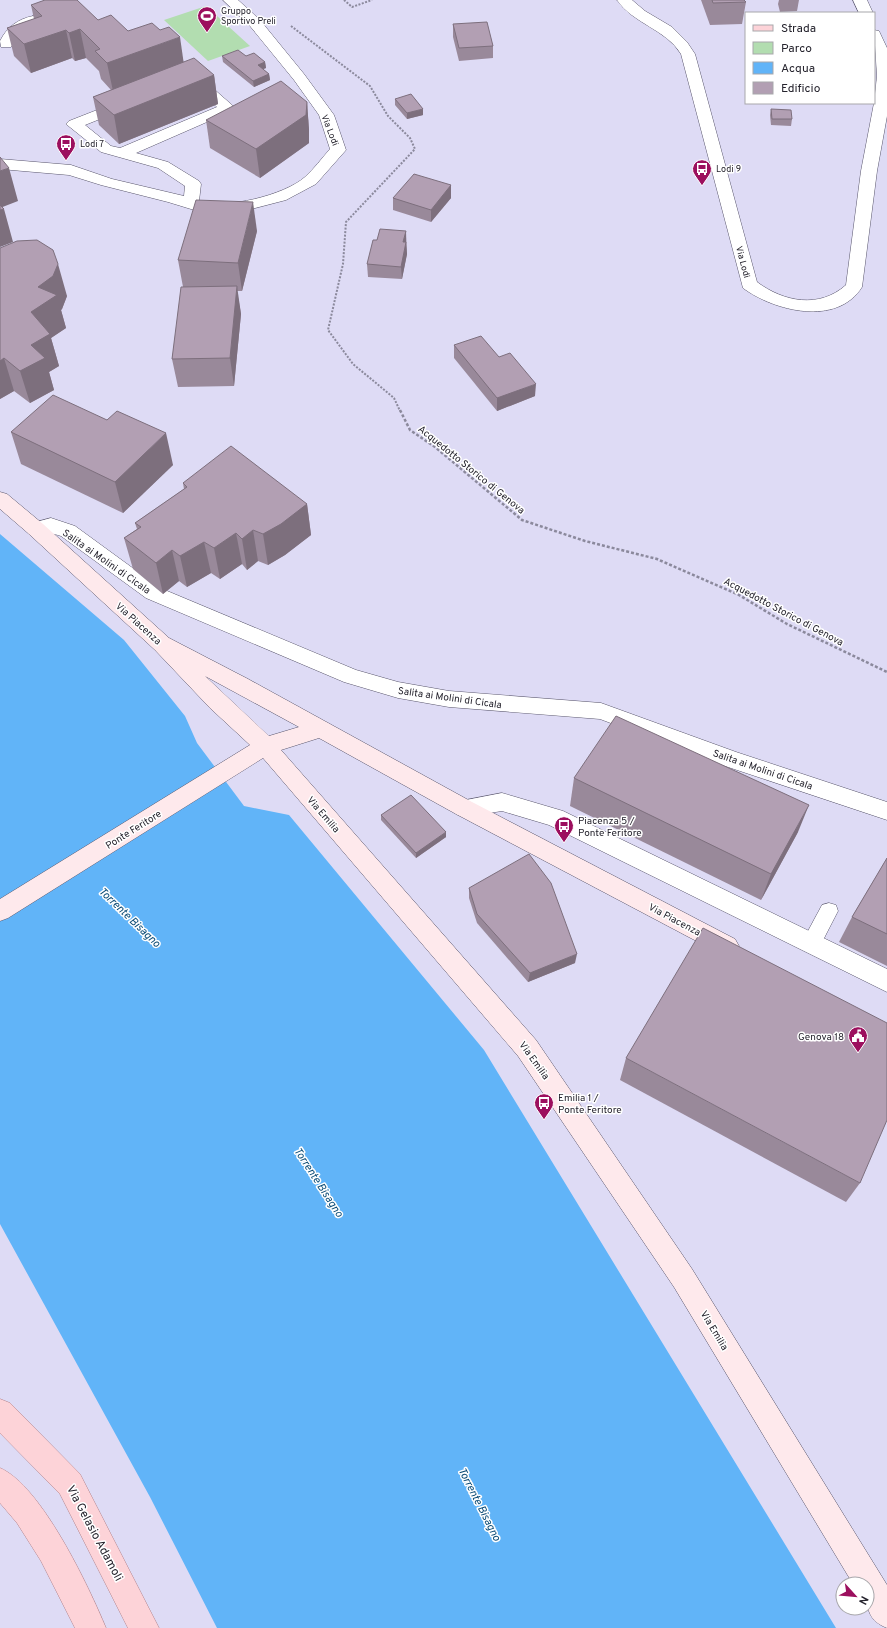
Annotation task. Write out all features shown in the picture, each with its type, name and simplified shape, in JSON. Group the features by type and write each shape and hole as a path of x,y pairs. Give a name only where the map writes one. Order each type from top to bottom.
{"main road":[{"name":"Via Piacenza","path":"0,499 36,529 162,644 241,685 464,808 748,957"},
{"name":"Via Emilia","path":"162,644 217,702 265,746 527,1048 683,1278 887,1613"},
{"path":"265,746 321,729"},
{"name":"Ponte Feritore","path":"0,911 265,746"},
{"name":"Via Gelasio Adamoli","path":"0,1414 70,1484 144,1628"},
{"path":"0,1482 16,1496 60,1566 91,1628"}],"street":[{"name":"Via Lodi","path":"0,164 71,170 107,182 204,208 240,207 280,198 310,181 338,150 326,115 255,23 230,0"},
{"name":"Via Lodi","path":"624,0 637,11 674,34 684,44 688,54 749,284 760,292 774,299 796,305 820,306 828,304 848,294 854,287 869,171 880,113 884,76 883,55 875,36"},
{"path":"860,0 866,12"},
{"path":"6,44 10,34 21,25 43,17"},
{"path":"122,153 227,108 191,71 178,83"},
{"path":"141,98 74,124 106,149 163,164 193,184 191,204"},
{"name":"Salita ai Molini di Cicala","path":"36,529 51,524 68,531 153,593 351,676 398,690 449,699 534,707 601,711 730,759 887,811"},
{"path":"464,808 502,802 555,818 887,981"}],"lane":[{"path":"811,944 829,910"}],"path":[{"path":"344,0 352,7 372,0"},
{"name":"Acquedotto Storico di Genova","path":"288,24 370,86 388,116 410,138 415,148 346,222 343,264 328,330 353,364 394,398 410,430 435,447 522,520 585,541 657,558 739,595 788,624 887,672"}],"green space":[{"name":"Gruppo Sportivo Preli","path":"206,6 250,46 208,61 164,20"}],"water":[{"name":"Torrente Bisagno","path":"0,534 124,640 185,716 197,743 244,806 289,815 484,1050 836,1628 217,1628 150,1497 0,1224"}],"building":[{"path":"45,0 77,0 98,20 111,15 128,31 152,23 160,30 169,27 180,37 107,63 95,51 100,49 80,29 69,33 66,30 24,44 7,28 42,16 31,5"},
{"path":"712,0 744,0 746,2 713,3"},
{"path":"487,22 493,46 459,48 453,24"},
{"path":"238,50 246,56 254,53 265,62 258,65 269,74 253,81 222,56"},
{"path":"194,58 214,75 114,115 93,97"},
{"path":"281,81 307,102 306,115 256,149 206,120"},
{"path":"411,94 423,109 407,113 395,99"},
{"path":"771,109 791,110 792,119 772,119"},
{"path":"0,157 9,168 0,171"},
{"path":"414,174 451,185 431,210 393,198"},
{"path":"196,200 253,202 238,263 178,260"},
{"path":"380,229 406,231 403,242 406,242 401,267 367,264 373,240 377,240"},
{"path":"37,240 53,250 58,264 53,276 38,287 57,295 31,312 50,334 31,345 45,358 20,371 4,358 0,361 0,248 17,241"},
{"path":"237,286 230,358 172,359 181,287"},
{"path":"481,336 499,357 510,353 536,384 497,398 454,345"},
{"path":"53,395 107,420 117,411 166,433 115,482 11,432"},
{"path":"231,446 307,504 281,524 263,534 253,530 242,539 236,533 214,548 204,542 180,556 172,550 156,563 124,538 141,527 135,523 187,487 183,483"},
{"path":"616,716 809,805 771,874 574,778"},
{"path":"411,795 446,832 416,853 381,815"},
{"path":"529,854 551,883 577,954 530,973 477,914 469,888"},
{"path":"887,858 887,934 852,917"},
{"path":"703,928 887,1023 887,1120 860,1183 626,1058"}],"place":[{"name":"Gruppo Sportivo Preli","path":"207,33"},
{"name":"Lodi 7","path":"66,161"},
{"name":"Lodi 9","path":"702,186"},
{"name":"Piacenza 5 / Ponte Feritore","path":"564,843"},
{"name":"Genova 18","path":"858,1053"},
{"name":"Emilia 1 / Ponte Feritore","path":"544,1120"}]}
